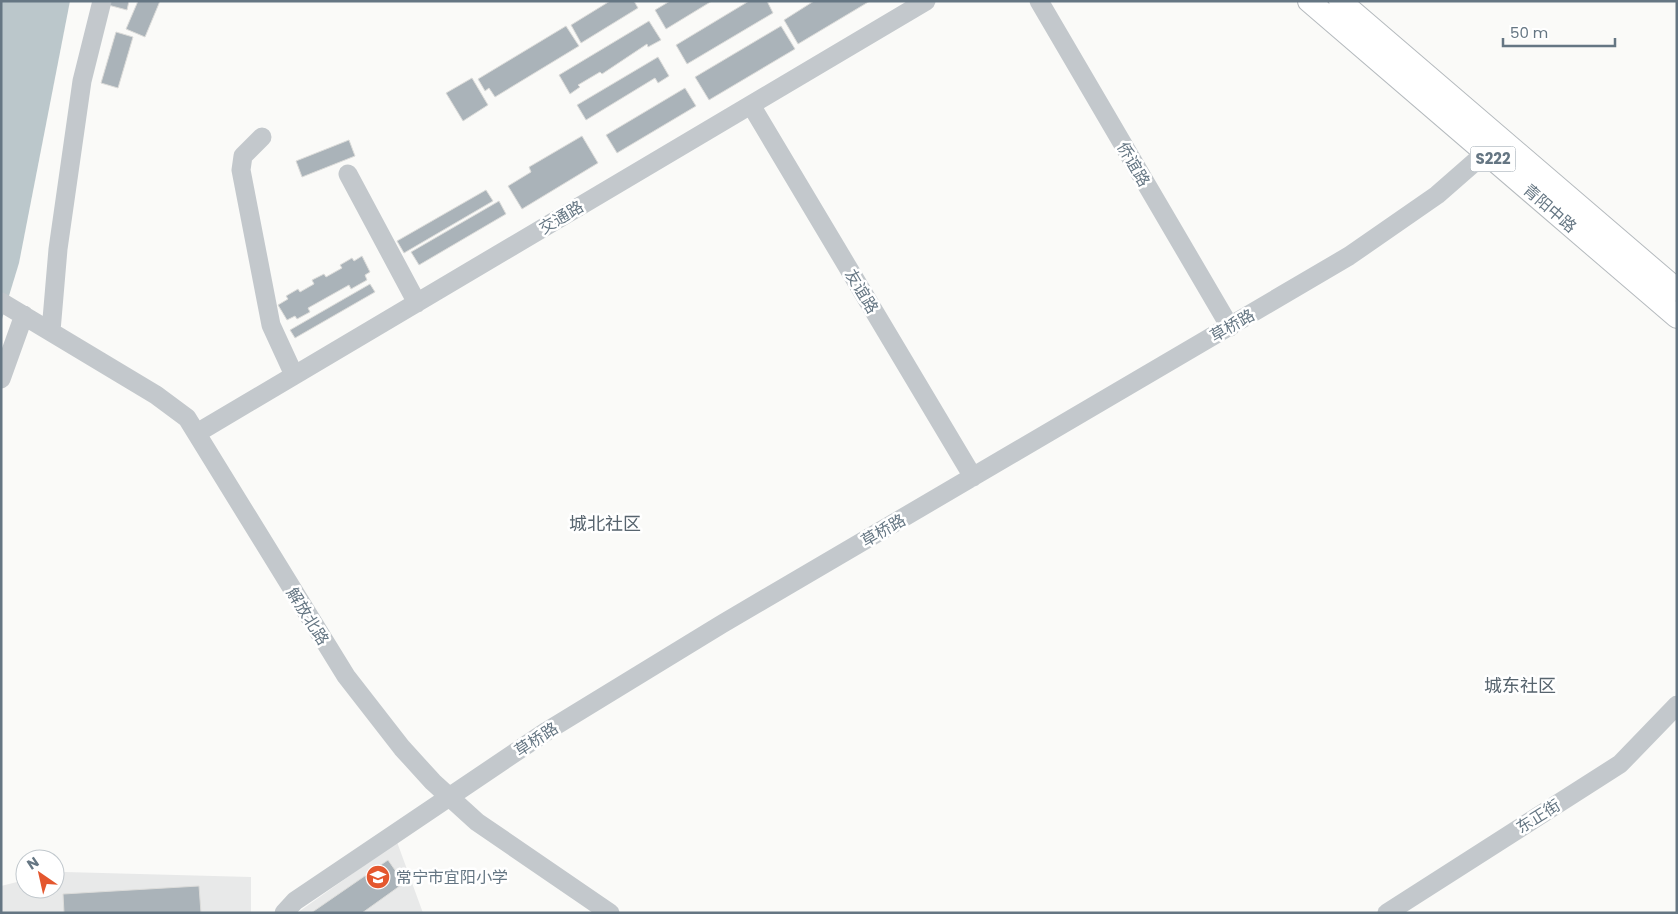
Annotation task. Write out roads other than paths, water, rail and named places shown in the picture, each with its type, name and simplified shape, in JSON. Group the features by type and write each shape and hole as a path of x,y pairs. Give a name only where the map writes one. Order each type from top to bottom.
{"main road":[{"name":"青阳中路","path":"1309,1 1677,317"},
{"name":"青阳中路","path":"1340,1 1677,290"}],"street":[{"path":"51,331 58,249 82,81 102,1"},
{"name":"交通路","path":"197,433 926,1"},
{"name":"侨谊路","path":"1039,1 1230,327"},
{"name":"友谊路","path":"751,105 973,477"},
{"path":"262,137 243,156 241,170 271,326 294,375"},
{"name":"草桥路","path":"284,913 295,901 564,721 1349,256 1437,195 1485,153"},
{"path":"348,174 417,303"},
{"name":"解放北路","path":"1,302 156,396 187,418 275,564 346,676 402,748 449,797 496,836 610,913"},
{"path":"1,379 22,314"},
{"name":"东正街","path":"1387,913 1620,764 1677,705"}],"place":[{"name":"常宁市宜阳小学","path":"378,877"}],"district":[{"name":"城北社区","path":"605,524"},
{"name":"城东社区","path":"1520,686"}]}
